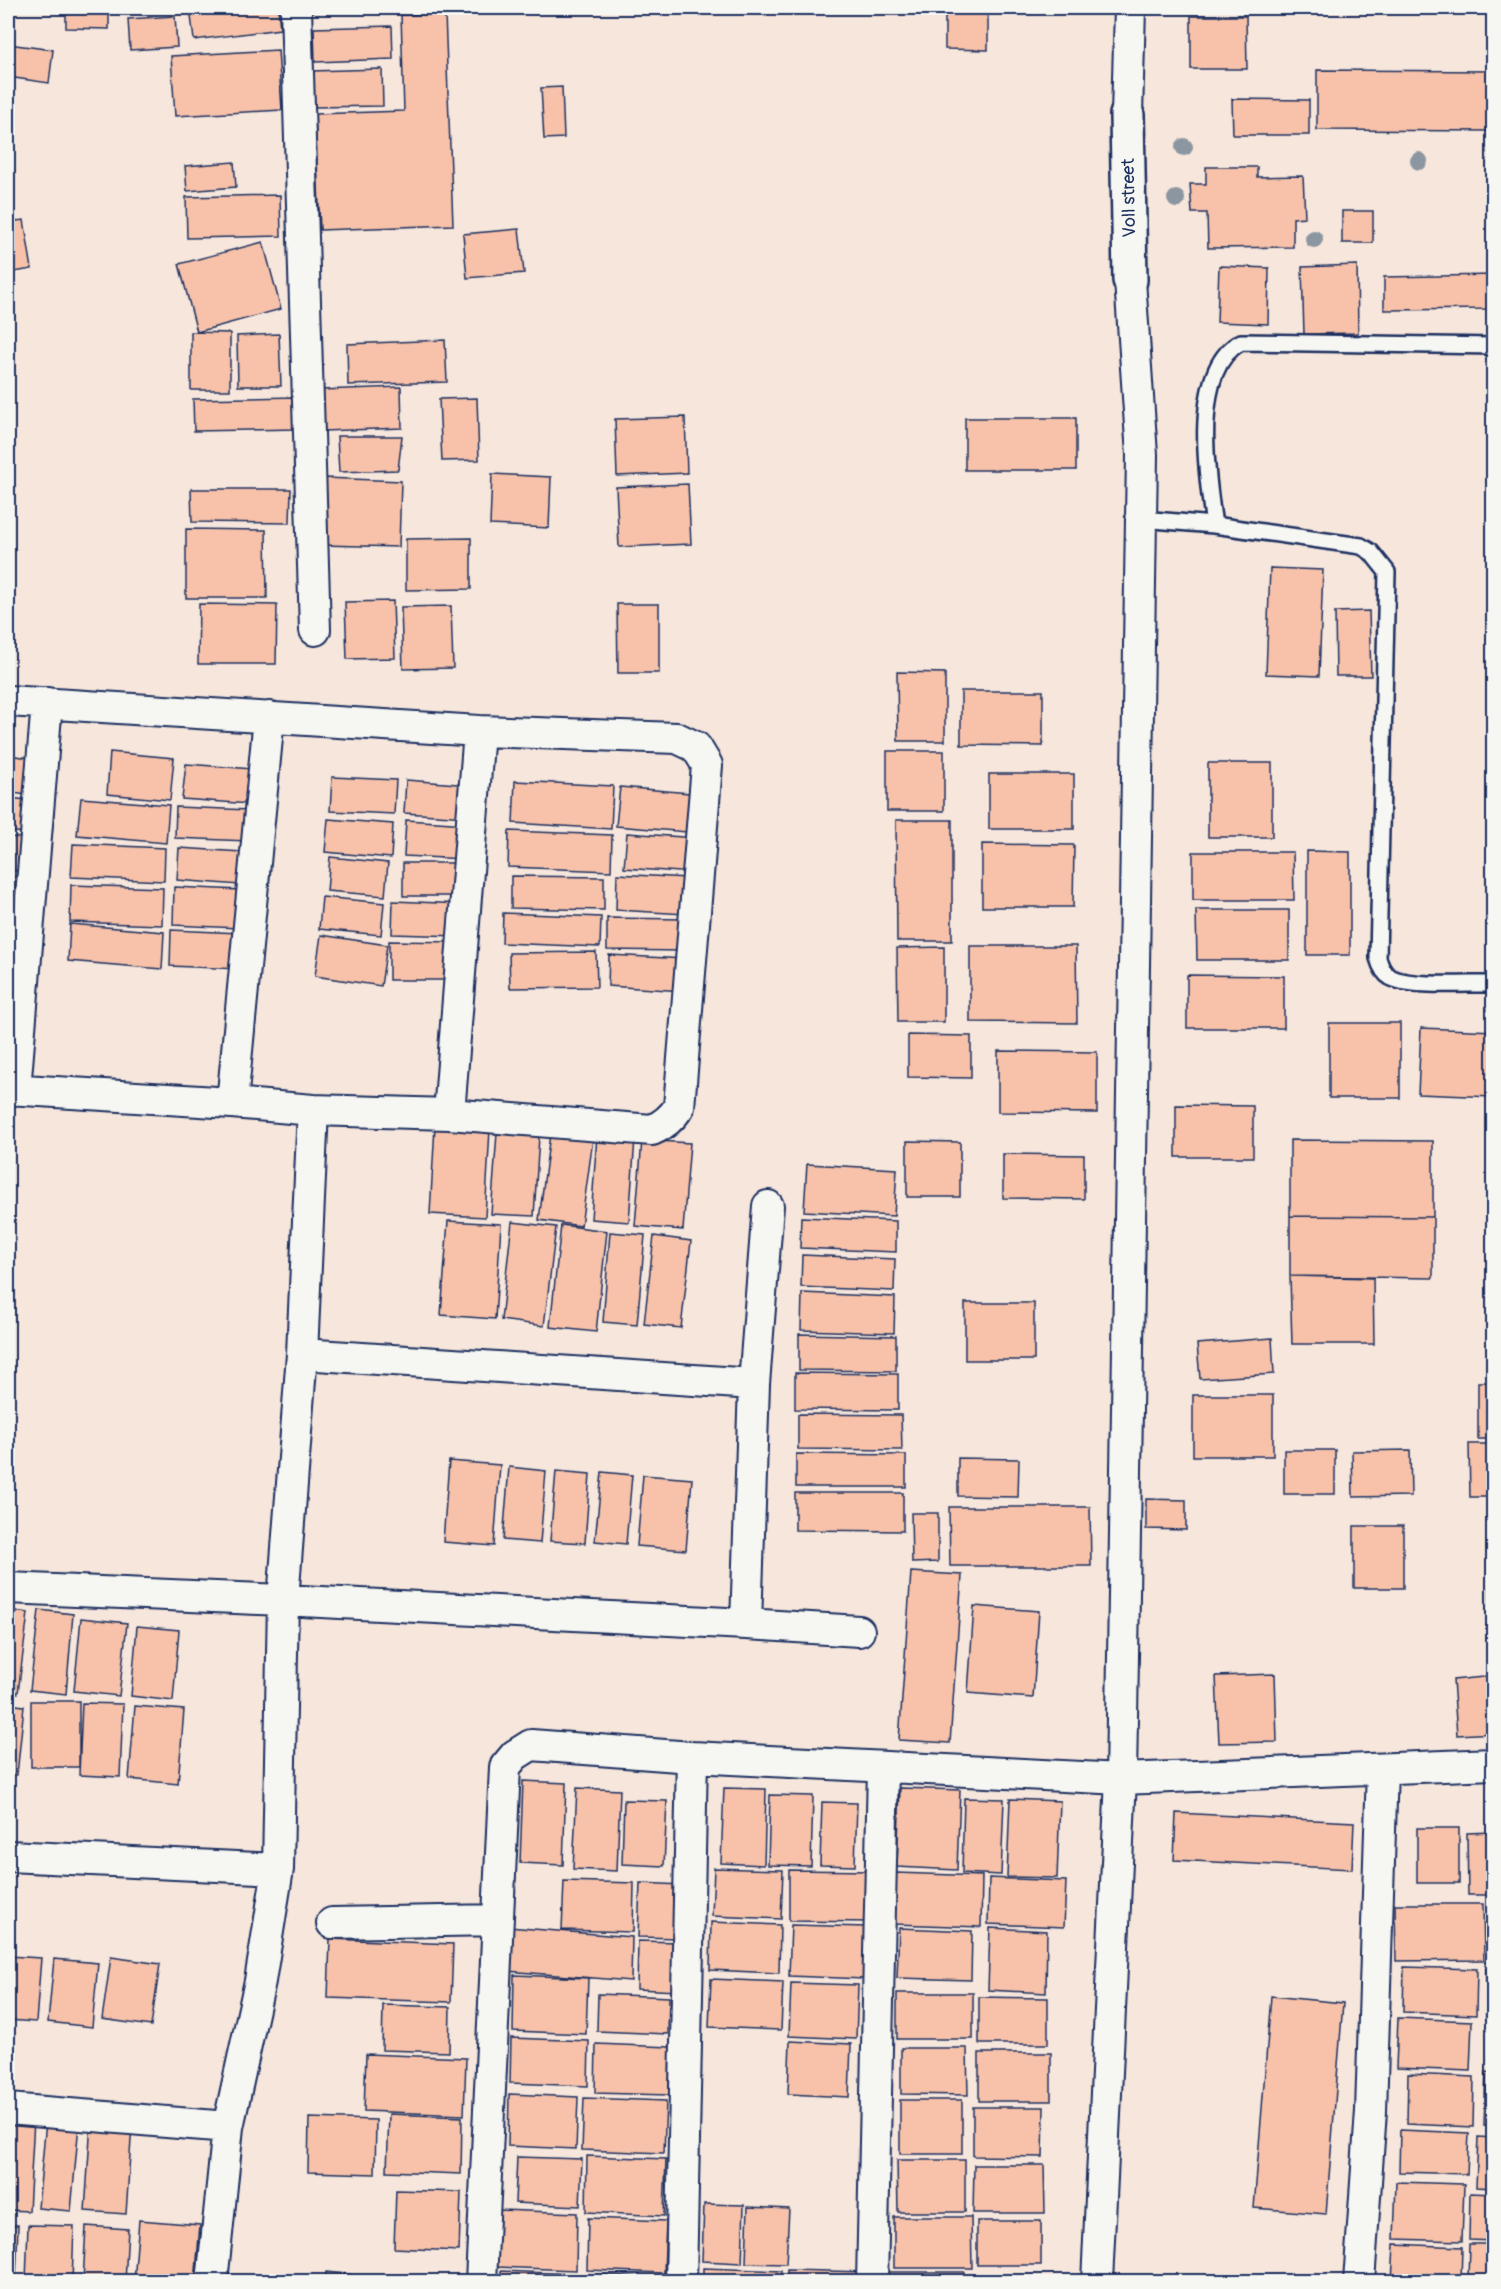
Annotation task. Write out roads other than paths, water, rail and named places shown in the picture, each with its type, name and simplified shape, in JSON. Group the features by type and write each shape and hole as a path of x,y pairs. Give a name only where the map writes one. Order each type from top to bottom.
{"street":[{"path":"296,8 315,630"},
{"path":"1127,115 1130,8"},
{"name":"Voll street","path":"1127,115 1130,280"},
{"path":"1097,2282 1121,1779 1142,455 1130,280"},
{"path":"8,701 47,703 269,717 479,731 677,738 696,747 707,765 680,1107 666,1123 652,1130 450,1114 313,1110 232,1102 11,1089 47,703"},
{"path":"232,1102 269,717"},
{"path":"450,1114 479,731"},
{"path":"212,2282 228,2127 260,1981 278,1869 283,1600 302,1354 313,1110"},
{"path":"746,1624 754,1384 768,1206"},
{"path":"302,1354 754,1384"},
{"path":"8,1588 283,1600 859,1631"},
{"path":"481,2282 505,1767 514,1755 531,1745 692,1757 1121,1779 1494,1764"},
{"path":"681,2282 692,1757"},
{"path":"872,2282 883,1767"},
{"path":"1359,2282 1371,2111 1382,1769"},
{"path":"8,1856 278,1869"},
{"path":"332,1923 498,1920"},
{"path":"8,2109 228,2127"}],"lane":[{"path":"1214,525 1207,473 1208,399 1214,377 1230,348 1241,342 1494,346"},
{"path":"1141,519 1214,525 1361,546 1371,552 1387,572 1378,958 1383,971 1393,979 1427,984 1494,984"}]}
